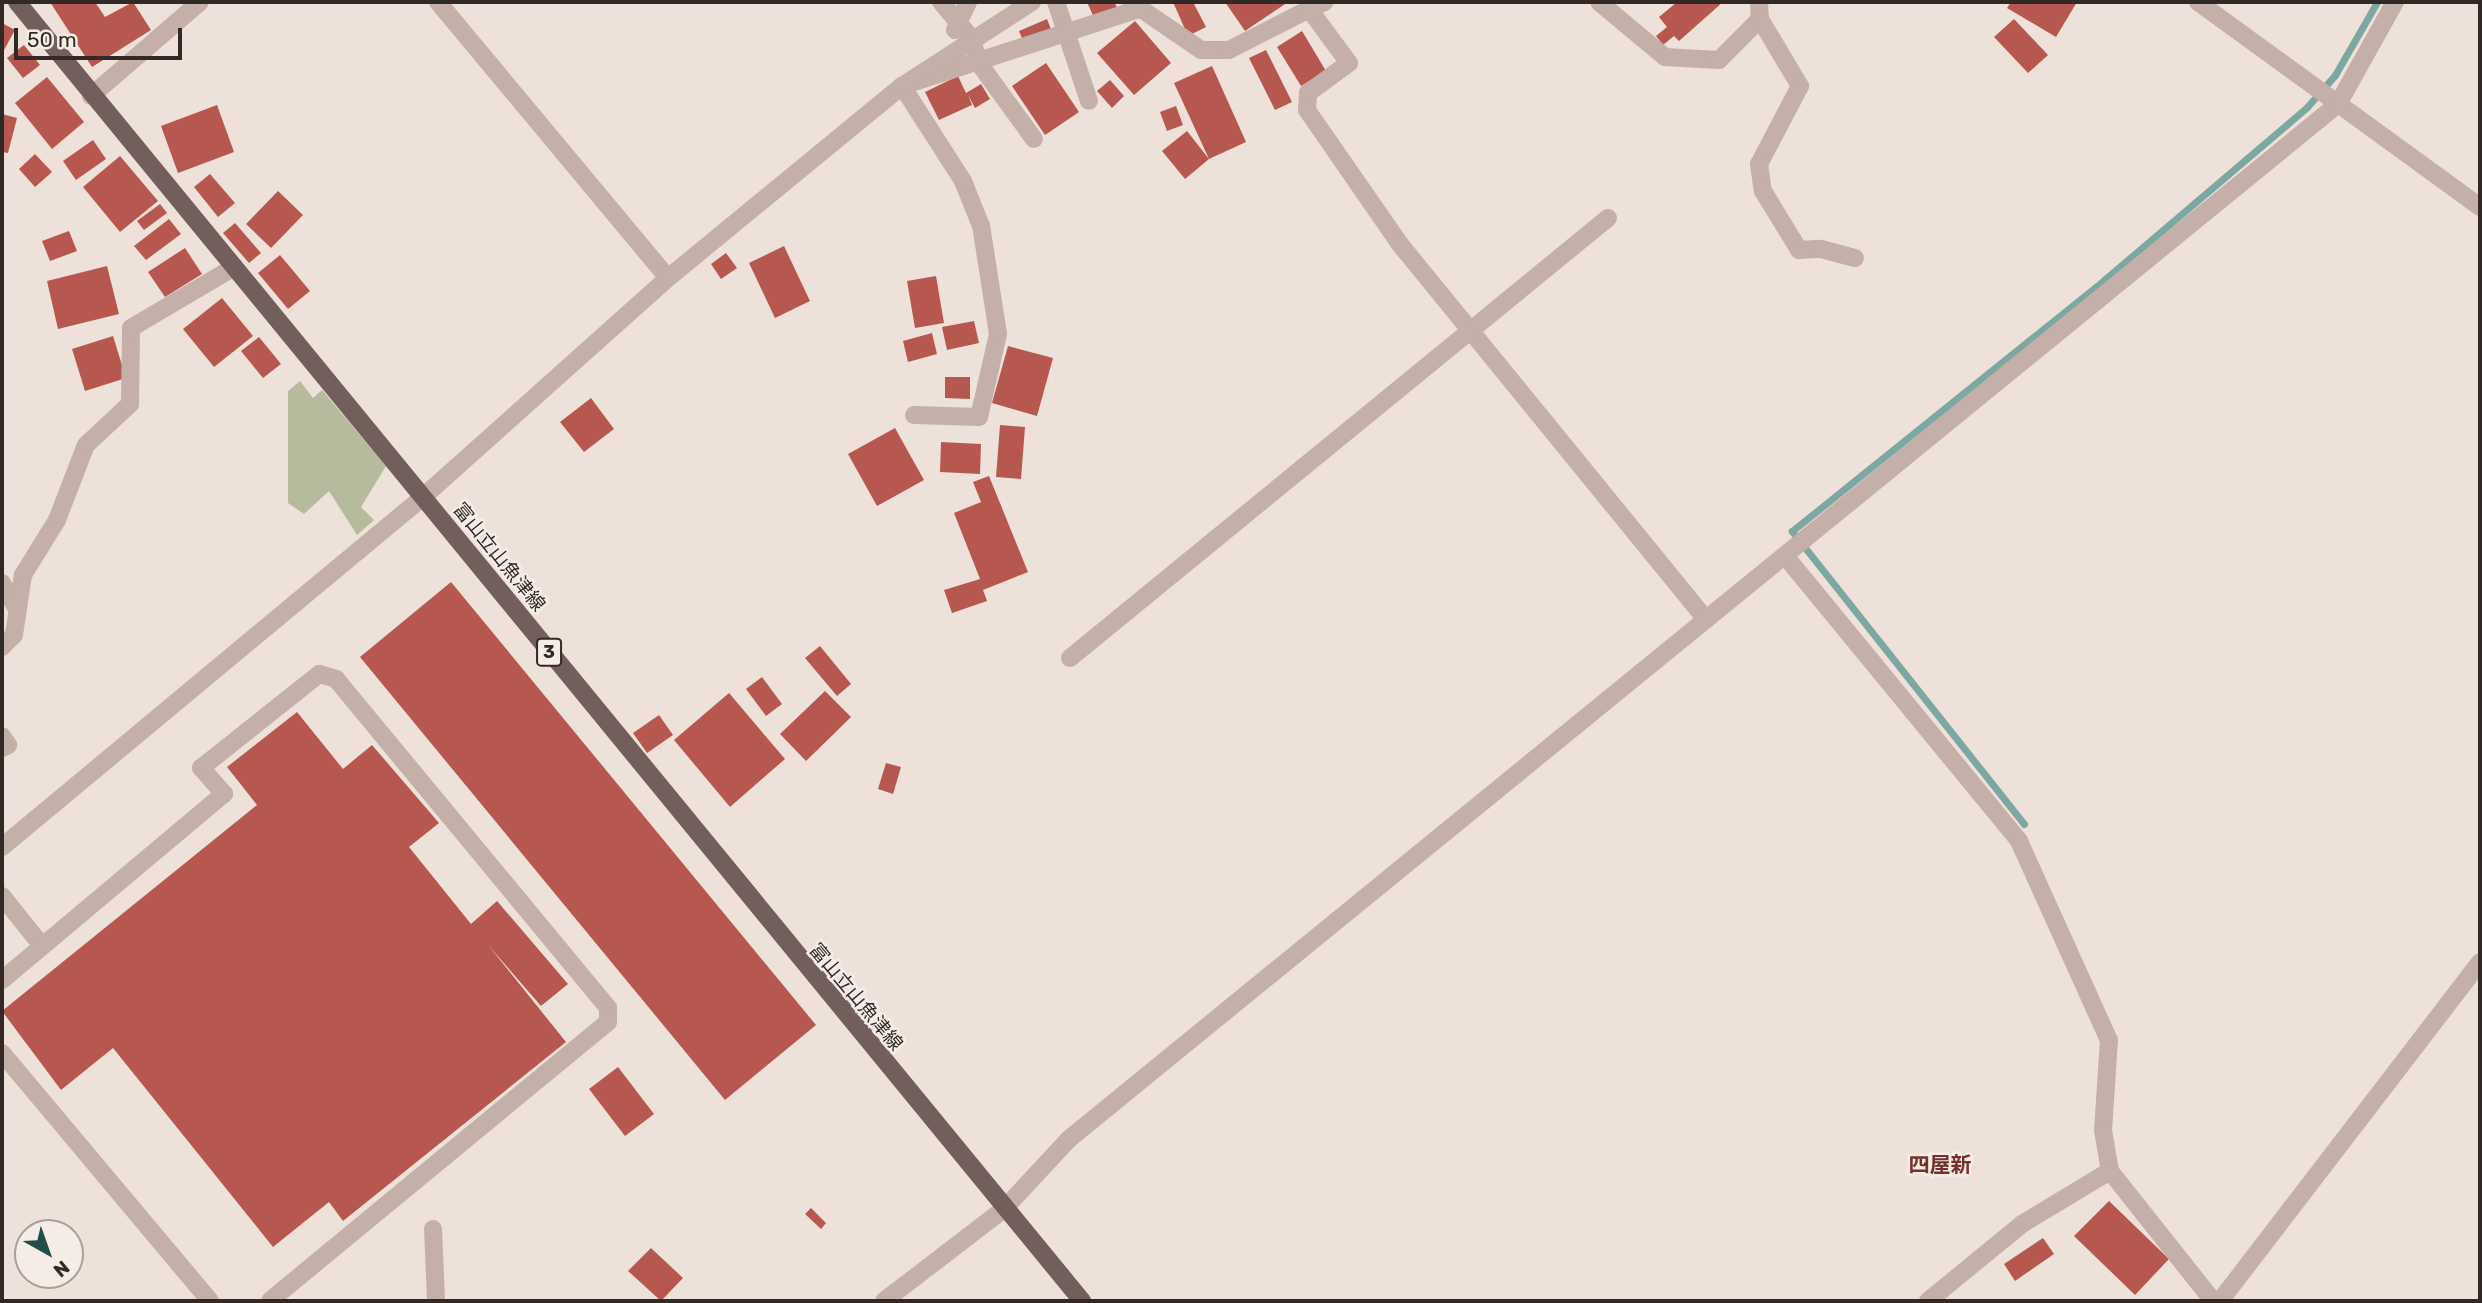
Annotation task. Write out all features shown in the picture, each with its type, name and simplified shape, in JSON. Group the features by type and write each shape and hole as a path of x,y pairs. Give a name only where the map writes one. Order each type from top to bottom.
{"main road":[{"name":"富山立山魚津線","path":"17,2 91,96 423,496 1082,1301"}],"street":[{"path":"91,96 200,2"},
{"path":"438,2 668,278"},
{"path":"941,2 972,39 978,62 1034,139"},
{"path":"948,54 957,22 968,2"},
{"path":"2,847 423,496 668,278 902,86 1032,2"},
{"path":"1056,2 1089,101"},
{"path":"1598,2 1665,57 1719,60 1760,10 1800,86 1759,164 1763,191 1799,250 1821,249 1855,258"},
{"path":"2198,2 2480,207"},
{"path":"884,1301 1004,1209 1069,1139 1786,557 2338,104 2395,2"},
{"path":"902,86 1066,32 1135,5 1150,10 1201,50 1230,50 1317,5 1349,63 1308,93 1307,110 1399,243 1706,620"},
{"path":"902,86 956,170 981,226 998,334 979,417 914,415"},
{"path":"1070,658 1608,218"},
{"path":"2,647 14,635 23,575 57,520 86,445 130,404 131,328 234,267"},
{"path":"1786,557 2019,841 2109,1040 2103,1130 2110,1171 2213,1301"},
{"path":"2,583 17,609"},
{"path":"2,980 224,794 201,768 319,674 336,680 608,1008 608,1022 270,1301"},
{"path":"2,736 8,745 2,748"},
{"path":"2,896 42,946"},
{"path":"2220,1301 2480,962"},
{"path":"2,1053 210,1301"},
{"path":"1928,1301 2022,1224 2110,1171"},
{"path":"433,1229 436,1301"}],"green space":[{"path":"300,381 313,398 322,390 386,466 361,507 374,520 357,535 329,491 304,514 288,503 288,391"}],"building":[{"path":"50,2 95,2 105,17 133,2 151,30 92,67"},
{"path":"1087,2 1114,2 1118,9 1095,20"},
{"path":"1173,2 1193,2 1206,27 1188,36"},
{"path":"1225,2 1288,2 1245,31"},
{"path":"1677,2 1723,2 1679,41 1674,36 1663,45 1656,36 1667,27 1659,17"},
{"path":"2011,2 2077,2 2056,37 2007,8"},
{"path":"1047,19 1052,32 1024,43 1019,31"},
{"path":"2014,19 2048,55 2028,73 1994,37"},
{"path":"1135,21 1171,63 1134,95 1097,53"},
{"path":"2,23 15,30 4,50 2,49"},
{"path":"1302,31 1326,71 1301,86 1277,47"},
{"path":"24,45 40,65 23,78 7,58"},
{"path":"1266,50 1292,102 1275,110 1249,58"},
{"path":"1046,63 1079,112 1045,135 1012,86"},
{"path":"1212,66 1246,142 1209,159 1174,83"},
{"path":"958,76 966,93 981,84 990,99 975,108 968,95 972,105 939,120 925,92"},
{"path":"47,77 84,122 52,149 15,103"},
{"path":"1110,80 1124,96 1112,108 1097,91"},
{"path":"217,105 234,152 178,173 161,126"},
{"path":"1176,106 1183,125 1167,131 1160,112"},
{"path":"2,114 17,118 8,153 2,152"},
{"path":"1187,131 1209,159 1185,179 1162,151"},
{"path":"93,140 106,159 76,180 63,161"},
{"path":"35,154 52,172 35,187 19,169"},
{"path":"120,156 158,201 120,232 83,187"},
{"path":"210,174 235,203 218,217 194,187"},
{"path":"278,191 303,215 271,248 246,224"},
{"path":"160,204 167,213 144,230 137,221"},
{"path":"169,219 181,234 146,260 134,246"},
{"path":"235,223 261,253 249,263 223,233"},
{"path":"69,231 77,251 50,261 42,241"},
{"path":"784,246 810,301 775,318 749,263"},
{"path":"185,248 202,274 165,297 148,272"},
{"path":"726,253 737,268 721,279 711,264"},
{"path":"280,255 310,291 288,309 258,273"},
{"path":"107,266 119,314 58,329 47,281"},
{"path":"936,276 944,323 915,328 907,281"},
{"path":"222,298 253,336 214,367 183,329"},
{"path":"974,321 979,343 947,350 942,327"},
{"path":"932,333 937,354 908,362 903,341"},
{"path":"113,336 126,378 85,391 72,349"},
{"path":"259,337 281,364 263,378 241,351"},
{"path":"1008,346 1053,358 1037,416 992,403"},
{"path":"945,377 970,377 970,399 945,398"},
{"path":"591,398 614,429 584,452 560,422"},
{"path":"1000,425 1025,427 1021,479 996,477"},
{"path":"895,428 924,480 877,506 848,454"},
{"path":"941,442 981,444 980,474 940,472"},
{"path":"989,476 1028,572 983,590 987,601 952,613 944,590 980,579 954,513 981,502 973,482"},
{"path":"451,582 816,1025 725,1100 360,657"},
{"path":"820,646 851,684 837,696 805,658"},
{"path":"762,677 782,704 766,716 746,689"},
{"path":"825,691 851,717 806,761 780,734"},
{"path":"729,693 785,759 730,807 674,740"},
{"path":"297,712 343,769 372,745 439,823 409,847 471,924 497,901 568,984 541,1006 488,945 566,1042 343,1221 329,1202 273,1247 113,1048 61,1090 2,1011 257,805 227,767"},
{"path":"659,715 673,735 647,753 633,733"},
{"path":"886,763 901,767 893,794 878,789"},
{"path":"618,1067 654,1114 625,1136 589,1089"},
{"path":"2109,1201 2169,1259 2135,1295 2074,1236"},
{"path":"811,1208 826,1223 821,1229 805,1214"},
{"path":"2043,1238 2054,1254 2015,1281 2004,1264"},
{"path":"651,1248 683,1278 661,1301 628,1271"}],"waterway":[{"path":"2024,824 1792,531 2104,280 2307,107 2335,75 2377,2"}],"district":[{"name":"四屋新","path":"1940,1165"}]}
